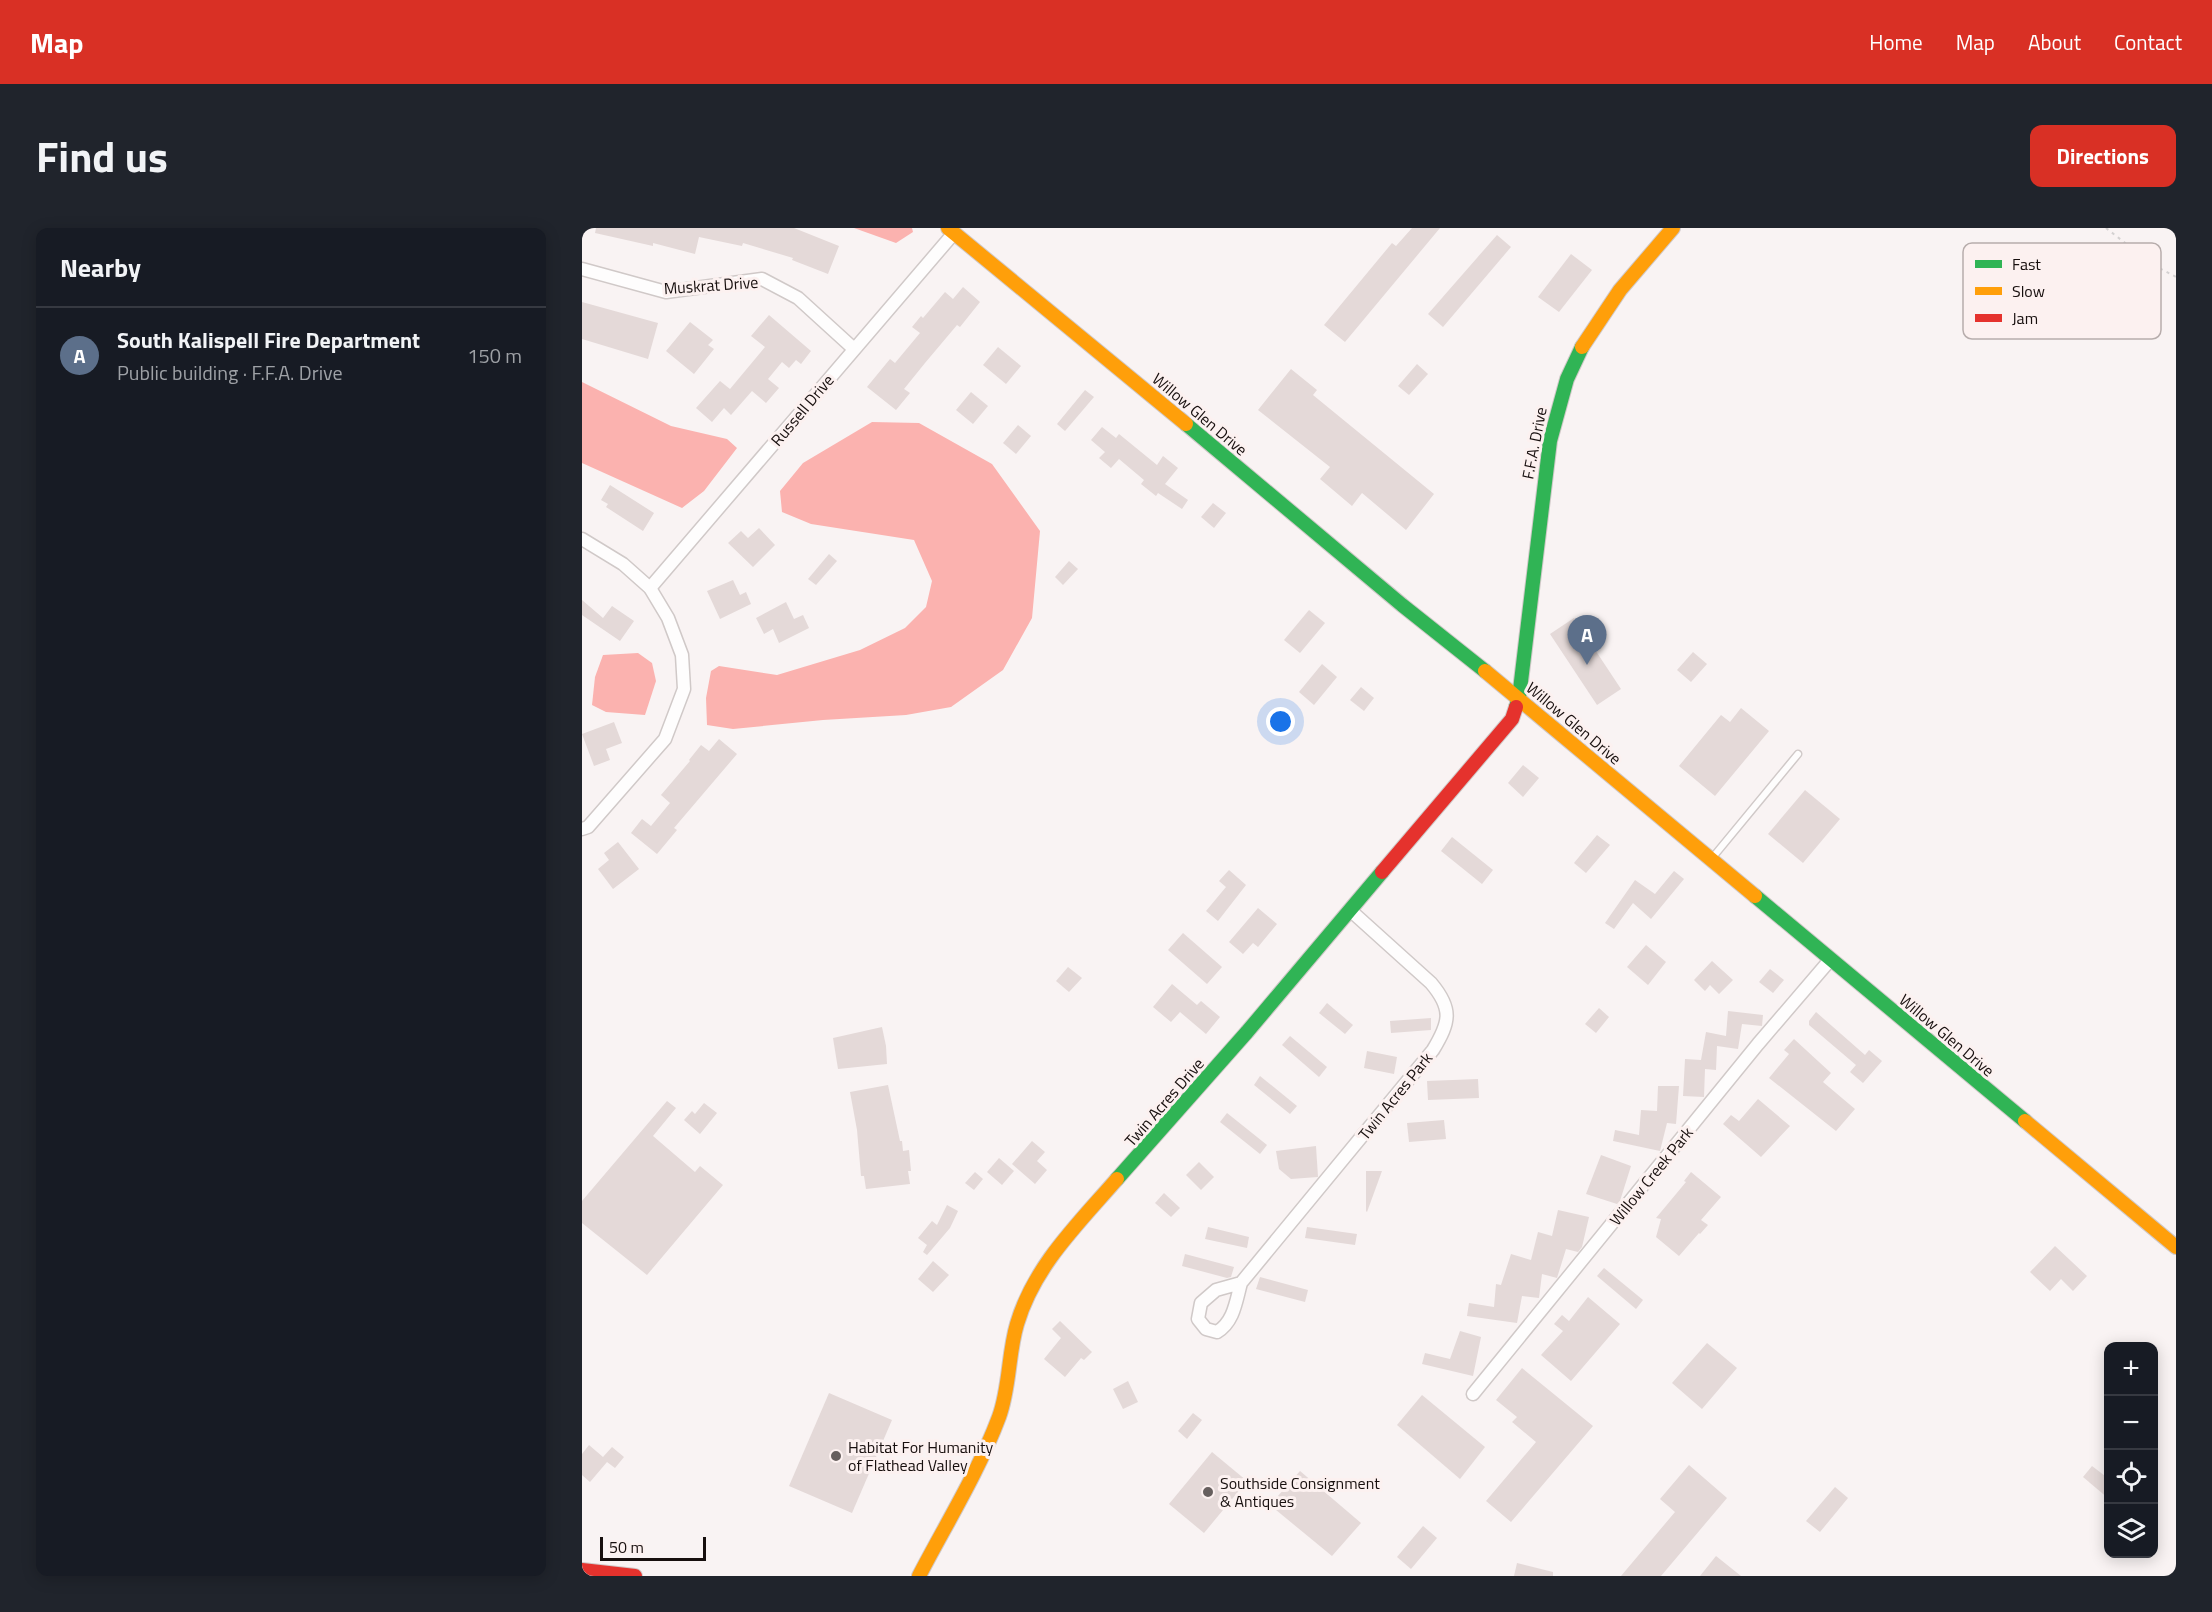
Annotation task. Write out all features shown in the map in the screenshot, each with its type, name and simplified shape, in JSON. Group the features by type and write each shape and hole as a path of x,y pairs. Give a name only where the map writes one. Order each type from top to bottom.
{"main road":[{"name":"F.F.A. Drive","path":"1519,698 1546,461 1565,383 1575,359 1603,313 1673,228"},
{"name":"Willow Glen Drive","path":"951,230 1393,598 1519,698 2176,1247"},
{"name":"Twin Acres Drive","path":"918,1576 984,1453 999,1417 1010,1374 1016,1326 1024,1303 1049,1257 1247,1032 1502,733 1512,719 1519,698"},
{"path":"582,1570 635,1576"}],"street":[{"name":"Russell Drive","path":"650,588 854,349 951,230"},
{"name":"Muskrat Drive","path":"582,269 666,292 762,279 798,298 854,349"},
{"path":"582,538 623,564 650,588 668,618 682,655 684,689 665,739 588,827 582,829"},
{"name":"Twin Acres Park","path":"1241,1283 1433,1050 1446,1025 1446,1008 1440,993 1350,910"},
{"name":"Willow Creek Park","path":"1473,1394 1751,1053 1830,960"}],"lane":[{"path":"1711,860 1798,754"}],"path":[{"path":"2106,228 2125,243"},
{"path":"2161,269 2176,277"}],"shaded area":[{"path":"854,228 912,228 913,232 896,243"},
{"path":"582,382 671,426 727,439 737,448 704,491 682,508 582,463"},
{"path":"872,422 919,423 992,464 1040,531 1032,618 1003,670 951,707 906,715 733,729 707,725 706,698 711,671 719,666 777,675 860,650 905,628 926,607 932,581 914,540 811,524 782,512 780,491 803,463"},
{"path":"638,653 652,663 656,681 645,715 606,712 592,705 595,677 603,655"}],"building":[{"path":"596,228 794,228 839,246 828,274 792,260 793,258 743,243 742,246 699,237 695,254 653,243 653,246 595,233"},
{"path":"1412,228 1440,228 1345,342 1324,325 1392,243 1396,246"},
{"path":"1497,235 1511,247 1443,327 1428,314"},
{"path":"1571,254 1592,270 1559,312 1538,297"},
{"path":"963,287 980,302 960,327 957,325 904,389 910,393 896,410 867,387 890,359 895,363 920,333 912,327 921,316 923,318 945,292 953,299"},
{"path":"582,302 658,323 648,359 582,339"},
{"path":"769,315 811,351 801,364 796,360 789,368 782,362 768,379 779,388 766,403 752,391 731,415 724,408 712,422 696,408 720,381 730,389 765,347 751,336"},
{"path":"690,322 713,340 708,345 714,349 694,374 666,351"},
{"path":"998,347 1021,366 1006,384 983,365"},
{"path":"1417,364 1428,374 1409,395 1398,386"},
{"path":"1291,369 1317,390 1313,395 1434,494 1406,530 1362,493 1352,506 1320,479 1330,467 1258,410"},
{"path":"1085,390 1094,397 1065,431 1057,424"},
{"path":"971,392 988,406 973,424 956,410"},
{"path":"1018,425 1031,436 1016,454 1003,443"},
{"path":"1102,427 1116,438 1119,434 1157,465 1163,456 1178,468 1165,484 1188,500 1182,509 1158,493 1156,496 1141,484 1144,480 1119,459 1111,468 1099,458 1105,452 1091,440"},
{"path":"610,485 654,513 643,531 606,507 608,504 601,500"},
{"path":"1213,503 1226,513 1214,528 1201,517"},
{"path":"759,528 775,545 753,567 728,543 741,531 748,538"},
{"path":"829,554 837,561 816,585 808,579"},
{"path":"1069,561 1078,569 1063,585 1055,577"},
{"path":"733,580 740,595 746,592 751,604 720,619 707,591"},
{"path":"582,600 603,618 612,606 634,621 620,641 582,615"},
{"path":"786,602 794,619 803,615 809,628 779,643 773,629 764,634 756,618"},
{"path":"1309,610 1325,623 1300,653 1284,640"},
{"path":"1574,618 1621,689 1597,705 1550,634"},
{"path":"1693,652 1707,664 1691,682 1677,670"},
{"path":"1322,664 1337,677 1314,705 1299,692"},
{"path":"1361,687 1374,698 1364,711 1350,700"},
{"path":"1741,708 1769,731 1715,796 1679,766 1721,715 1730,722"},
{"path":"614,722 622,743 606,749 610,760 594,766 582,734"},
{"path":"719,739 737,754 674,828 677,830 657,854 631,833 642,819 651,826 670,803 661,795 701,745 709,751"},
{"path":"1523,765 1539,778 1523,797 1508,783"},
{"path":"1805,790 1840,819 1803,863 1768,834"},
{"path":"1597,835 1610,845 1586,873 1574,863"},
{"path":"1452,837 1493,870 1482,884 1441,851"},
{"path":"618,842 639,869 613,889 598,869 609,860 604,853"},
{"path":"1229,870 1246,885 1218,921 1206,911 1226,887 1219,881"},
{"path":"1674,871 1684,879 1651,919 1633,903 1614,929 1605,923 1635,880 1655,894"},
{"path":"1258,908 1277,924 1258,947 1253,943 1243,954 1229,942"},
{"path":"1183,933 1222,967 1207,984 1168,950"},
{"path":"1646,945 1666,962 1648,985 1627,967"},
{"path":"1712,961 1733,980 1719,994 1710,985 1705,991 1694,980"},
{"path":"1068,967 1082,978 1069,992 1056,981"},
{"path":"1770,969 1784,980 1773,993 1759,982"},
{"path":"1172,984 1197,1005 1201,1001 1220,1017 1206,1034 1180,1012 1171,1022 1153,1007"},
{"path":"1327,1003 1353,1025 1345,1034 1319,1013"},
{"path":"1599,1008 1609,1017 1596,1033 1585,1024"},
{"path":"1728,1011 1763,1015 1762,1026 1742,1024 1738,1049 1717,1046 1716,1070 1705,1069 1704,1097 1683,1096 1685,1059 1701,1060 1706,1032 1726,1036"},
{"path":"1816,1012 1865,1055 1869,1050 1882,1061 1863,1083 1850,1072 1856,1065 1809,1025 1809,1021"},
{"path":"1431,1018 1431,1030 1391,1033 1390,1021"},
{"path":"882,1027 887,1064 838,1069 833,1038"},
{"path":"1290,1036 1327,1067 1319,1077 1282,1045"},
{"path":"1794,1039 1831,1073 1823,1082 1855,1109 1836,1131 1769,1078 1789,1054 1784,1050"},
{"path":"1367,1051 1397,1057 1394,1074 1364,1068"},
{"path":"1260,1076 1297,1106 1290,1114 1254,1085"},
{"path":"1478,1079 1479,1098 1428,1100 1427,1081"},
{"path":"888,1085 903,1151 909,1150 910,1184 866,1189 864,1176 861,1176 857,1130 850,1092"},
{"path":"1658,1086 1679,1086 1676,1124 1667,1123 1660,1151 1613,1141 1615,1130 1639,1135 1641,1110 1657,1111"},
{"path":"1758,1099 1790,1126 1761,1157 1723,1124 1731,1115 1739,1121"},
{"path":"667,1101 676,1108 653,1136 695,1172 700,1166 723,1185 647,1275 582,1223 582,1201"},
{"path":"704,1103 717,1113 700,1134 684,1120 692,1111 695,1114"},
{"path":"1227,1113 1267,1145 1260,1154 1220,1122"},
{"path":"1444,1120 1446,1139 1409,1142 1407,1123"},
{"path":"1032,1141 1045,1152 1037,1161 1047,1170 1035,1184 1012,1164"},
{"path":"1316,1146 1318,1177 1291,1179 1279,1169 1276,1151"},
{"path":"1601,1155 1631,1166 1617,1204 1586,1194"},
{"path":"999,1158 1014,1171 1002,1185 987,1172"},
{"path":"1199,1162 1214,1177 1201,1190 1186,1175"},
{"path":"1366,1171 1382,1171 1367,1212 1366,1211"},
{"path":"975,1172 983,1179 974,1190 965,1183"},
{"path":"1691,1172 1721,1197 1701,1220 1708,1225 1679,1256 1656,1237 1661,1219 1656,1218 1686,1182 1684,1181"},
{"path":"1164,1193 1180,1208 1171,1217 1155,1203"},
{"path":"947,1205 958,1211 950,1228 927,1255 923,1252 927,1245 918,1238 932,1221 937,1225"},
{"path":"1558,1210 1589,1217 1582,1247 1578,1252 1566,1249 1557,1278 1542,1274 1539,1298 1522,1296 1517,1323 1467,1316 1469,1303 1494,1307 1496,1284 1501,1285 1511,1254 1531,1260 1538,1232 1552,1236"},
{"path":"1208,1227 1249,1237 1247,1248 1205,1239"},
{"path":"1307,1227 1357,1234 1355,1245 1305,1238"},
{"path":"2055,1246 2087,1276 2073,1291 2061,1279 2050,1291 2030,1272"},
{"path":"1185,1254 1234,1267 1231,1277 1227,1278 1182,1266"},
{"path":"933,1261 949,1275 933,1292 918,1279"},
{"path":"1604,1268 1643,1300 1636,1309 1597,1276"},
{"path":"1260,1277 1308,1290 1305,1302 1256,1289"},
{"path":"1588,1297 1620,1324 1571,1381 1541,1355 1563,1331 1554,1324 1562,1315 1569,1321"},
{"path":"1060,1321 1092,1352 1084,1360 1081,1358 1065,1377 1044,1359 1061,1338 1052,1329"},
{"path":"1460,1331 1481,1337 1473,1376 1422,1364 1425,1353 1450,1359"},
{"path":"1707,1343 1737,1368 1702,1409 1672,1383"},
{"path":"1522,1368 1593,1426 1511,1522 1486,1501 1536,1442 1512,1422 1517,1417 1496,1400"},
{"path":"1128,1381 1138,1402 1123,1409 1113,1389"},
{"path":"829,1393 892,1420 852,1513 789,1486"},
{"path":"1422,1395 1485,1447 1460,1479 1397,1425"},
{"path":"1193,1413 1202,1420 1187,1439 1178,1431"},
{"path":"589,1445 603,1457 612,1447 624,1457 615,1468 607,1462 590,1482 582,1475 582,1454"},
{"name":"Southside Consignment & Antiques","path":"1212,1452 1247,1481 1204,1533 1169,1504"},
{"path":"1689,1465 1727,1498 1661,1576 1621,1576 1675,1512 1660,1499"},
{"path":"2092,1466 2104,1475 2104,1495 2083,1477"},
{"path":"1300,1471 1361,1523 1332,1556 1270,1505"},
{"path":"1835,1487 1848,1498 1820,1532 1806,1521"},
{"path":"1423,1526 1437,1538 1411,1569 1397,1557"},
{"path":"1716,1556 1741,1576 1700,1576"},
{"path":"1517,1563 1553,1572 1553,1576 1514,1576"}],"traffic: fast":[{"path":"1516,707 1519,698 1550,441 1567,379 1582,347"},
{"path":"1186,424 1402,605 1485,671"},
{"path":"1117,1179 1247,1032 1382,872"},
{"path":"1755,896 2025,1121"}],"traffic: slow":[{"path":"948,228 1186,424"},
{"path":"1582,347 1620,290 1673,228"},
{"path":"1485,671 1755,896"},
{"path":"2025,1121 2176,1247"},
{"path":"919,1576 991,1438 1003,1406 1017,1324 1034,1283 1073,1229 1117,1179"}],"traffic: jam":[{"path":"1382,872 1512,719 1516,707"},
{"path":"582,1570 635,1576"}],"place":[{"name":"South Kalispell Fire Department","path":"1587,665"},
{"name":"Habitat For Humanity of Flathead Valley","path":"836,1456"},
{"name":"Southside Consignment & Antiques","path":"1208,1492"}]}
